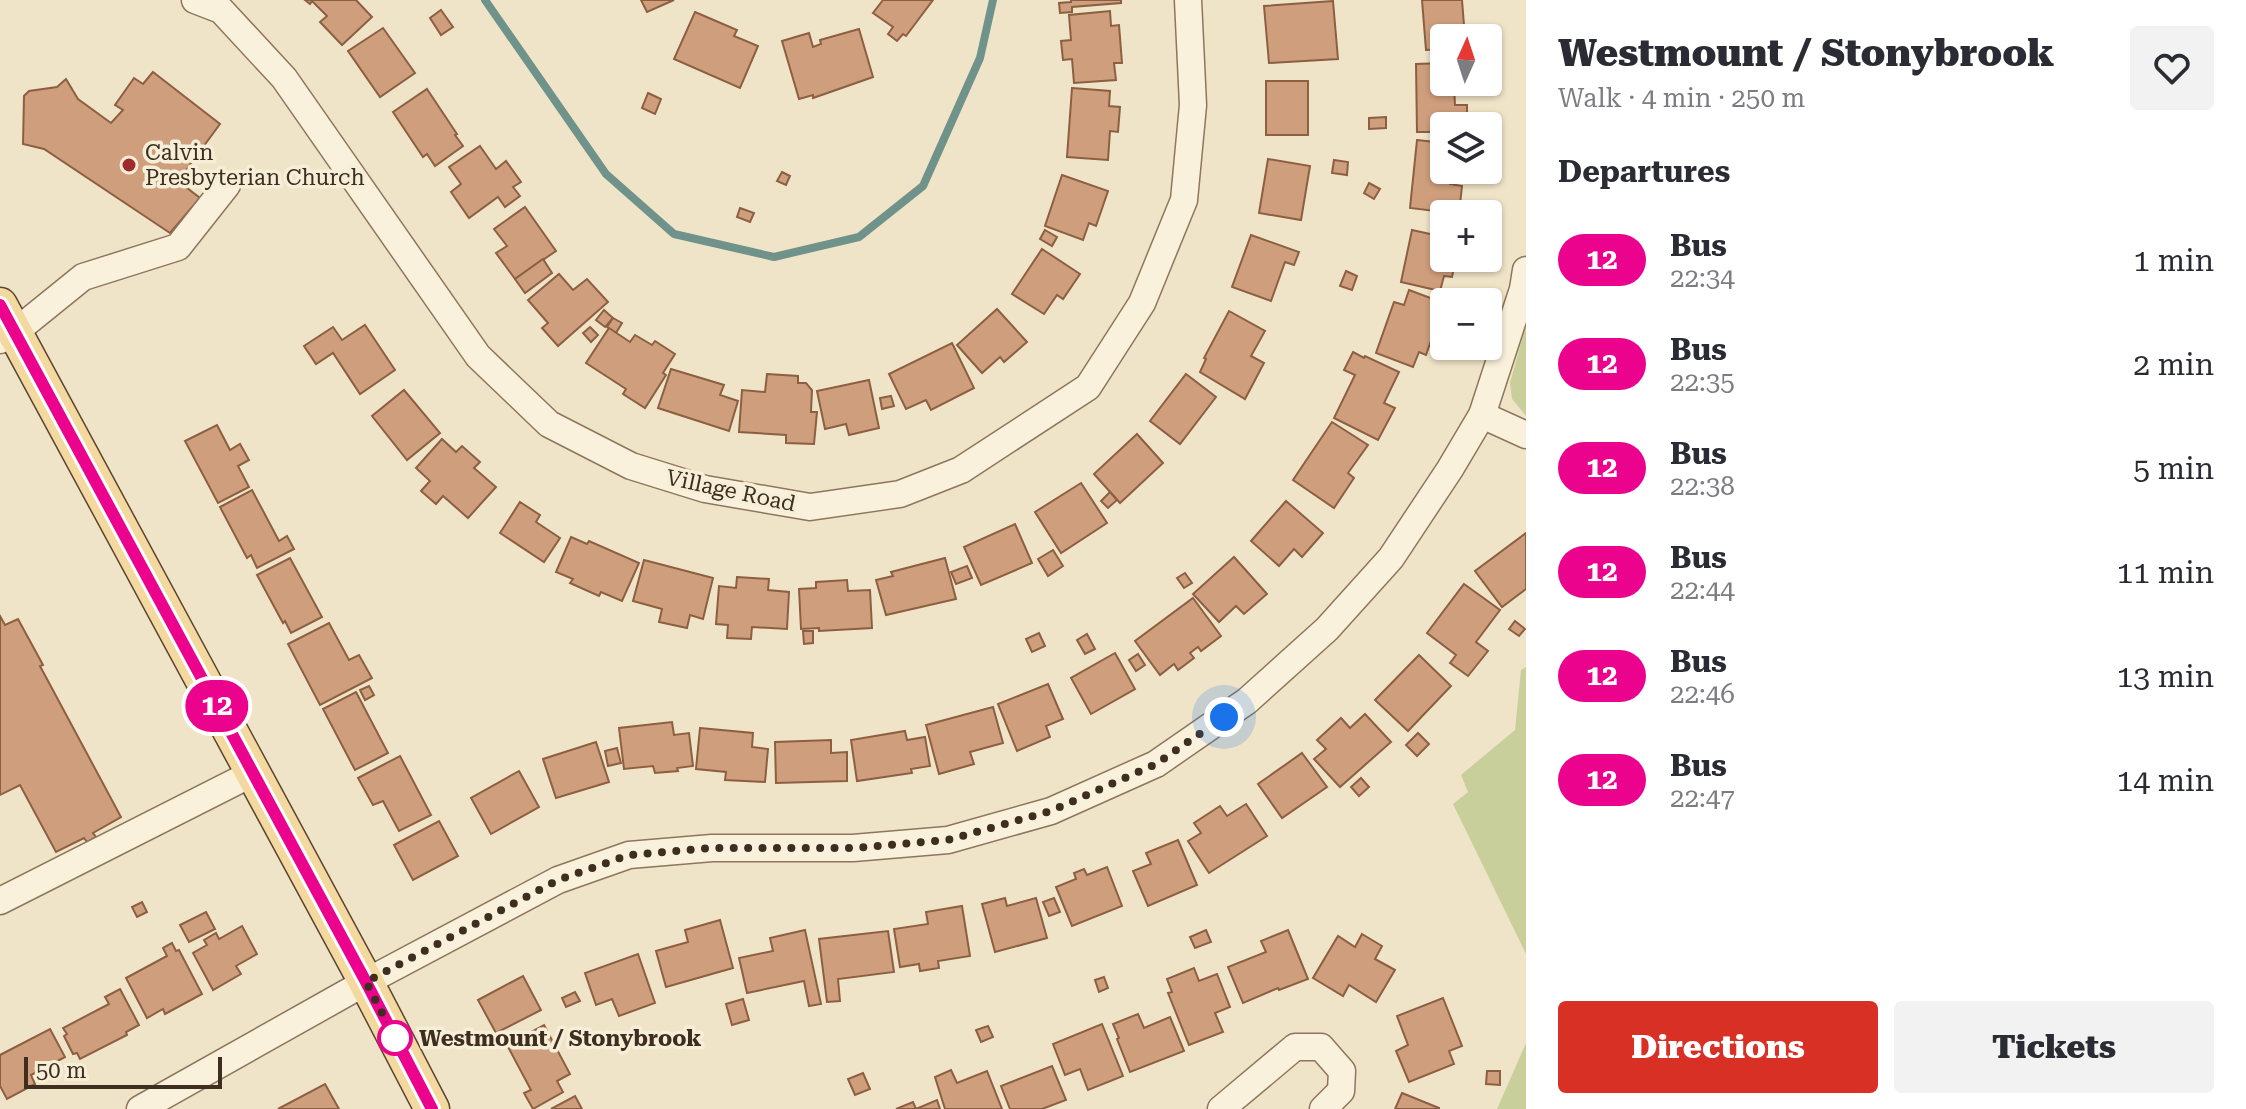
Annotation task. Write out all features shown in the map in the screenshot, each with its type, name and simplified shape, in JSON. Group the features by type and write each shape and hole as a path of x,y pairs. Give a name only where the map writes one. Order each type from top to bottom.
{"main road":[{"path":"5,326 253,773 432,1109"}],"street":[{"name":"Village Road","path":"195,0 221,10 284,78 478,356 549,424 631,466 705,489 810,507 900,494 961,470 1088,387 1142,303 1184,200 1193,105 1188,0"},
{"path":"5,326 83,277 178,247 227,185"},
{"path":"140,1109 366,982 558,880 629,855 712,848 853,848 948,840 1051,811 1156,764 1247,701 1327,629 1391,558 1482,415 1523,289 1526,270"},
{"path":"1482,415 1526,435"},
{"path":"0,901 253,773"},
{"path":"1221,1109 1295,1047 1321,1047 1342,1071 1341,1091 1323,1109"}],"green space":[{"path":"1526,325 1526,416 1512,399 1510,383"},
{"path":"1526,667 1526,954 1453,804 1468,792 1461,775 1515,730 1521,670"},
{"path":"1526,1043 1526,1109 1497,1109"}],"building":[{"path":"305,0 356,0 372,17 342,45 320,22 327,16 312,1 310,4"},
{"path":"641,0 674,0 647,12"},
{"path":"883,0 933,0 906,36 903,34 897,41 888,34 893,27 873,13"},
{"path":"1071,0 1121,0 1121,3 1072,7 1072,12 1060,13 1059,3"},
{"path":"1422,0 1462,0 1464,24 1430,24 1430,50 1426,50"},
{"path":"1333,1 1338,59 1269,63 1264,6"},
{"path":"441,10 453,27 441,35 430,18"},
{"path":"1110,11 1111,26 1119,25 1122,63 1114,63 1116,80 1074,83 1072,59 1063,60 1061,41 1071,40 1069,15"},
{"path":"695,12 737,30 734,36 758,46 740,88 674,59"},
{"path":"383,28 415,73 380,97 348,51"},
{"path":"859,29 873,77 813,98 813,95 799,99 782,41 809,33 813,47 821,44 820,40"},
{"path":"1416,64 1430,64 1430,96 1455,96 1455,105 1467,105 1467,112 1430,112 1430,132 1417,132"},
{"name":"Calvin Presbyterian Church","path":"153,72 220,124 178,181 200,198 170,233 44,149 23,144 24,96 29,91 57,87 66,79 78,99 111,123 123,110 115,105 134,78 143,84"},
{"path":"1266,81 1308,81 1308,135 1266,135"},
{"path":"1072,88 1110,91 1109,106 1120,107 1118,132 1110,131 1108,160 1067,157"},
{"path":"427,89 463,146 435,166 427,154 423,157 393,112"},
{"path":"648,93 661,99 655,114 642,108"},
{"path":"1386,117 1386,128 1369,129 1369,118"},
{"path":"1417,140 1430,141 1430,184 1462,186 1460,200 1430,200 1430,210 1410,208"},
{"path":"480,146 496,169 506,161 521,182 513,187 520,196 505,207 498,197 469,218 451,192 461,184 449,167"},
{"path":"1268,159 1310,166 1301,220 1259,213"},
{"path":"1334,160 1348,162 1347,175 1332,173"},
{"path":"782,172 790,176 786,185 777,181"},
{"path":"1062,175 1108,191 1096,226 1089,223 1083,240 1045,226"},
{"path":"1369,183 1380,189 1374,199 1364,193"},
{"path":"525,207 556,251 515,279 496,253 507,246 494,229"},
{"path":"740,208 754,213 750,222 737,217"},
{"path":"1045,230 1057,237 1052,246 1040,239"},
{"path":"1412,230 1430,234 1430,272 1453,272 1452,277 1444,276 1441,288 1401,282"},
{"path":"1251,235 1299,252 1294,265 1285,262 1271,301 1232,287"},
{"path":"1042,249 1080,274 1063,299 1057,295 1044,314 1012,294"},
{"path":"543,259 552,273 525,293 515,279"},
{"path":"1346,271 1357,276 1352,290 1340,286"},
{"path":"559,274 573,290 587,279 608,302 558,346 542,328 548,323 528,300"},
{"path":"1409,290 1430,298 1430,343 1426,355 1419,352 1413,367 1376,353 1394,302 1404,305"},
{"path":"997,309 1027,342 1004,362 1000,357 982,373 957,345"},
{"path":"604,310 613,318 605,327 596,320"},
{"path":"1229,311 1265,331 1251,356 1264,363 1245,399 1200,372"},
{"path":"613,318 622,323 616,333 607,327"},
{"path":"365,325 395,370 360,394 333,353 316,364 304,346 333,327 342,340"},
{"path":"590,327 598,335 591,342 583,333"},
{"path":"609,328 630,342 635,335 652,345 655,341 675,354 645,408 623,394 626,389 586,363"},
{"path":"952,343 974,388 931,410 926,400 906,409 889,374"},
{"path":"1353,352 1399,372 1384,403 1395,408 1378,440 1334,418 1355,375 1344,370"},
{"path":"671,369 724,385 720,395 738,401 729,431 658,408"},
{"path":"767,374 798,376 798,383 806,383 812,390 811,412 817,412 814,444 786,443 786,435 739,432 742,390 765,392"},
{"path":"1186,374 1216,397 1180,444 1150,421"},
{"path":"869,380 879,428 849,435 846,424 825,429 817,391"},
{"path":"404,390 440,433 407,460 372,416"},
{"path":"891,396 894,406 882,409 880,398"},
{"path":"1332,422 1368,445 1348,473 1354,478 1334,508 1293,480"},
{"path":"217,425 230,450 240,444 249,460 238,466 249,487 218,503 185,441"},
{"path":"1137,434 1163,463 1120,503 1094,474"},
{"path":"442,439 456,452 462,446 480,462 474,468 496,487 468,518 443,496 436,504 421,491 430,481 416,468"},
{"path":"1081,483 1107,523 1061,553 1035,512"},
{"path":"252,490 279,541 287,536 294,549 257,568 251,555 247,558 220,507"},
{"path":"1110,492 1117,500 1108,508 1101,501"},
{"path":"1286,501 1323,533 1302,557 1294,549 1279,566 1251,541"},
{"path":"520,502 540,515 536,522 560,538 544,562 500,533"},
{"path":"1015,524 1032,563 981,585 964,547"},
{"path":"1526,533 1526,589 1502,607 1475,571"},
{"path":"571,537 587,544 589,541 639,563 622,601 601,592 599,596 570,583 573,579 556,572"},
{"path":"1053,550 1063,566 1048,576 1038,559"},
{"path":"1234,557 1267,594 1244,614 1236,606 1219,622 1193,594"},
{"path":"290,558 322,617 291,633 257,575"},
{"path":"945,558 956,599 886,615 876,580 893,576 891,572"},
{"path":"644,560 713,578 703,619 690,615 687,628 659,622 662,609 633,601"},
{"path":"967,566 972,578 956,584 951,572"},
{"path":"1185,573 1192,583 1184,588 1177,578"},
{"path":"737,577 769,579 768,590 789,592 787,629 752,627 751,639 727,638 728,625 716,624 719,586 736,588"},
{"path":"847,580 848,591 870,590 872,628 801,629 799,589 816,588 816,582"},
{"path":"1464,584 1500,610 1476,642 1488,651 1468,676 1450,663 1456,655 1427,633"},
{"path":"1193,598 1221,636 1201,651 1198,647 1190,653 1194,658 1178,670 1174,664 1160,675 1135,641"},
{"path":"0,616 5,625 18,619 121,817 93,833 96,837 87,842 84,838 56,852 20,785 0,795"},
{"path":"1515,621 1525,629 1519,636 1509,629"},
{"path":"329,623 349,660 359,655 372,678 320,705 288,644"},
{"path":"803,631 813,631 813,643 804,644"},
{"path":"1039,633 1045,646 1032,652 1026,639"},
{"path":"1087,634 1095,649 1085,654 1077,640"},
{"path":"1115,653 1135,689 1091,714 1071,678"},
{"path":"1138,654 1145,665 1136,671 1129,660"},
{"path":"1419,655 1451,686 1408,731 1375,700"},
{"path":"1048,684 1063,719 1046,726 1050,737 1017,751 998,704"},
{"path":"369,686 374,695 365,700 360,690"},
{"path":"356,692 388,753 355,770 323,709"},
{"path":"993,707 1003,743 970,752 974,764 939,774 926,725"},
{"path":"1365,714 1391,742 1340,787 1314,759 1326,749 1317,740 1341,718 1350,728"},
{"path":"672,722 674,735 689,733 693,766 655,773 653,766 624,769 619,728"},
{"path":"700,728 753,733 752,747 768,749 765,782 725,780 726,772 696,769"},
{"path":"905,731 907,740 925,737 930,766 911,769 912,773 857,781 851,740"},
{"path":"1418,733 1429,744 1417,756 1406,745"},
{"path":"831,740 831,753 847,752 847,781 776,783 775,742"},
{"path":"596,742 609,782 556,798 543,759"},
{"path":"617,748 621,763 608,766 605,751"},
{"path":"1302,753 1327,787 1282,818 1258,784"},
{"path":"400,756 431,815 399,831 383,801 373,805 358,778"},
{"path":"519,771 539,807 491,834 471,798"},
{"path":"1361,778 1369,787 1359,796 1351,787"},
{"path":"1246,804 1267,836 1209,873 1188,841 1201,833 1194,823 1220,806 1227,816"},
{"path":"439,821 458,856 413,880 394,845"},
{"path":"1178,840 1197,885 1148,906 1133,871 1151,864 1146,853"},
{"path":"1107,867 1122,906 1072,926 1056,887 1076,879 1074,873 1084,869 1087,875"},
{"path":"1005,898 1007,906 1036,898 1047,938 995,952 982,904"},
{"path":"1054,898 1060,912 1049,916 1043,902"},
{"path":"142,902 147,912 137,917 132,907"},
{"path":"962,906 970,956 938,961 939,968 920,971 919,964 900,967 894,929 928,924 926,912"},
{"path":"206,912 215,929 189,942 180,925"},
{"path":"720,920 733,968 666,987 656,951 688,942 685,930"},
{"path":"242,926 257,954 236,966 241,974 213,990 193,953 207,945 204,940 216,933 219,939"},
{"path":"805,930 821,1004 809,1006 804,981 747,993 739,958 773,951 770,938"},
{"path":"1206,930 1211,942 1195,948 1190,937"},
{"path":"1288,930 1308,979 1243,1003 1228,967 1266,952 1261,941"},
{"path":"888,931 894,972 838,979 840,1001 827,1002 819,939"},
{"path":"1362,934 1382,946 1375,959 1395,970 1376,1002 1349,985 1343,996 1313,978 1338,936 1355,947"},
{"path":"172,943 176,951 179,950 202,994 165,1014 163,1009 147,1018 126,978 167,956 163,948"},
{"path":"638,954 655,1003 619,1016 612,999 596,1005 585,973"},
{"path":"1194,968 1199,981 1217,974 1230,1007 1215,1013 1223,1032 1189,1045 1168,993 1172,992 1167,979"},
{"path":"523,976 541,1010 496,1033 478,1000"},
{"path":"1104,977 1108,988 1099,992 1095,980"},
{"path":"120,989 139,1025 126,1032 127,1035 80,1059 77,1053 73,1054 63,1028 109,1004 105,997"},
{"path":"575,992 580,1001 566,1007 562,998"},
{"path":"1443,998 1462,1046 1449,1051 1454,1064 1409,1082 1396,1051 1408,1045 1397,1016"},
{"path":"743,999 749,1020 732,1025 726,1004"},
{"path":"1138,1014 1144,1028 1170,1017 1184,1051 1130,1072 1113,1024"},
{"path":"1102,1024 1123,1076 1088,1090 1080,1069 1065,1075 1053,1044"},
{"path":"544,1025 570,1074 557,1081 563,1092 533,1109 524,1093 531,1090 507,1045"},
{"path":"988,1026 993,1037 981,1042 976,1030"},
{"path":"50,1029 65,1057 31,1075 35,1084 7,1099 0,1086 0,1055"},
{"path":"1052,1066 1066,1100 1042,1109 1010,1109 1001,1086"},
{"path":"951,1070 957,1083 987,1071 1002,1109 945,1109 935,1077"},
{"path":"1487,1071 1500,1071 1500,1085 1486,1084"},
{"path":"863,1073 870,1089 855,1095 848,1079"},
{"path":"325,1084 339,1109 278,1109"},
{"path":"1402,1093 1439,1108 1439,1109 1395,1109"},
{"path":"575,1096 582,1109 551,1109"},
{"path":"937,1100 940,1109 916,1109"},
{"path":"913,1102 916,1109 896,1109"}],"waterway":[{"path":"485,0 606,174 674,234 774,257 859,237 923,186 980,58 993,0"}],"bus line":[{"name":"12","path":"0,305 432,1109"}],"place":[{"name":"Calvin Presbyterian Church","path":"129,165"},
{"name":"Westmount / Stonybrook","path":"395,1038"}],"route":[{"path":"395,1038 366,982 558,880 629,855 712,848 853,848 948,840 1051,811 1156,764 1224,717"}]}
